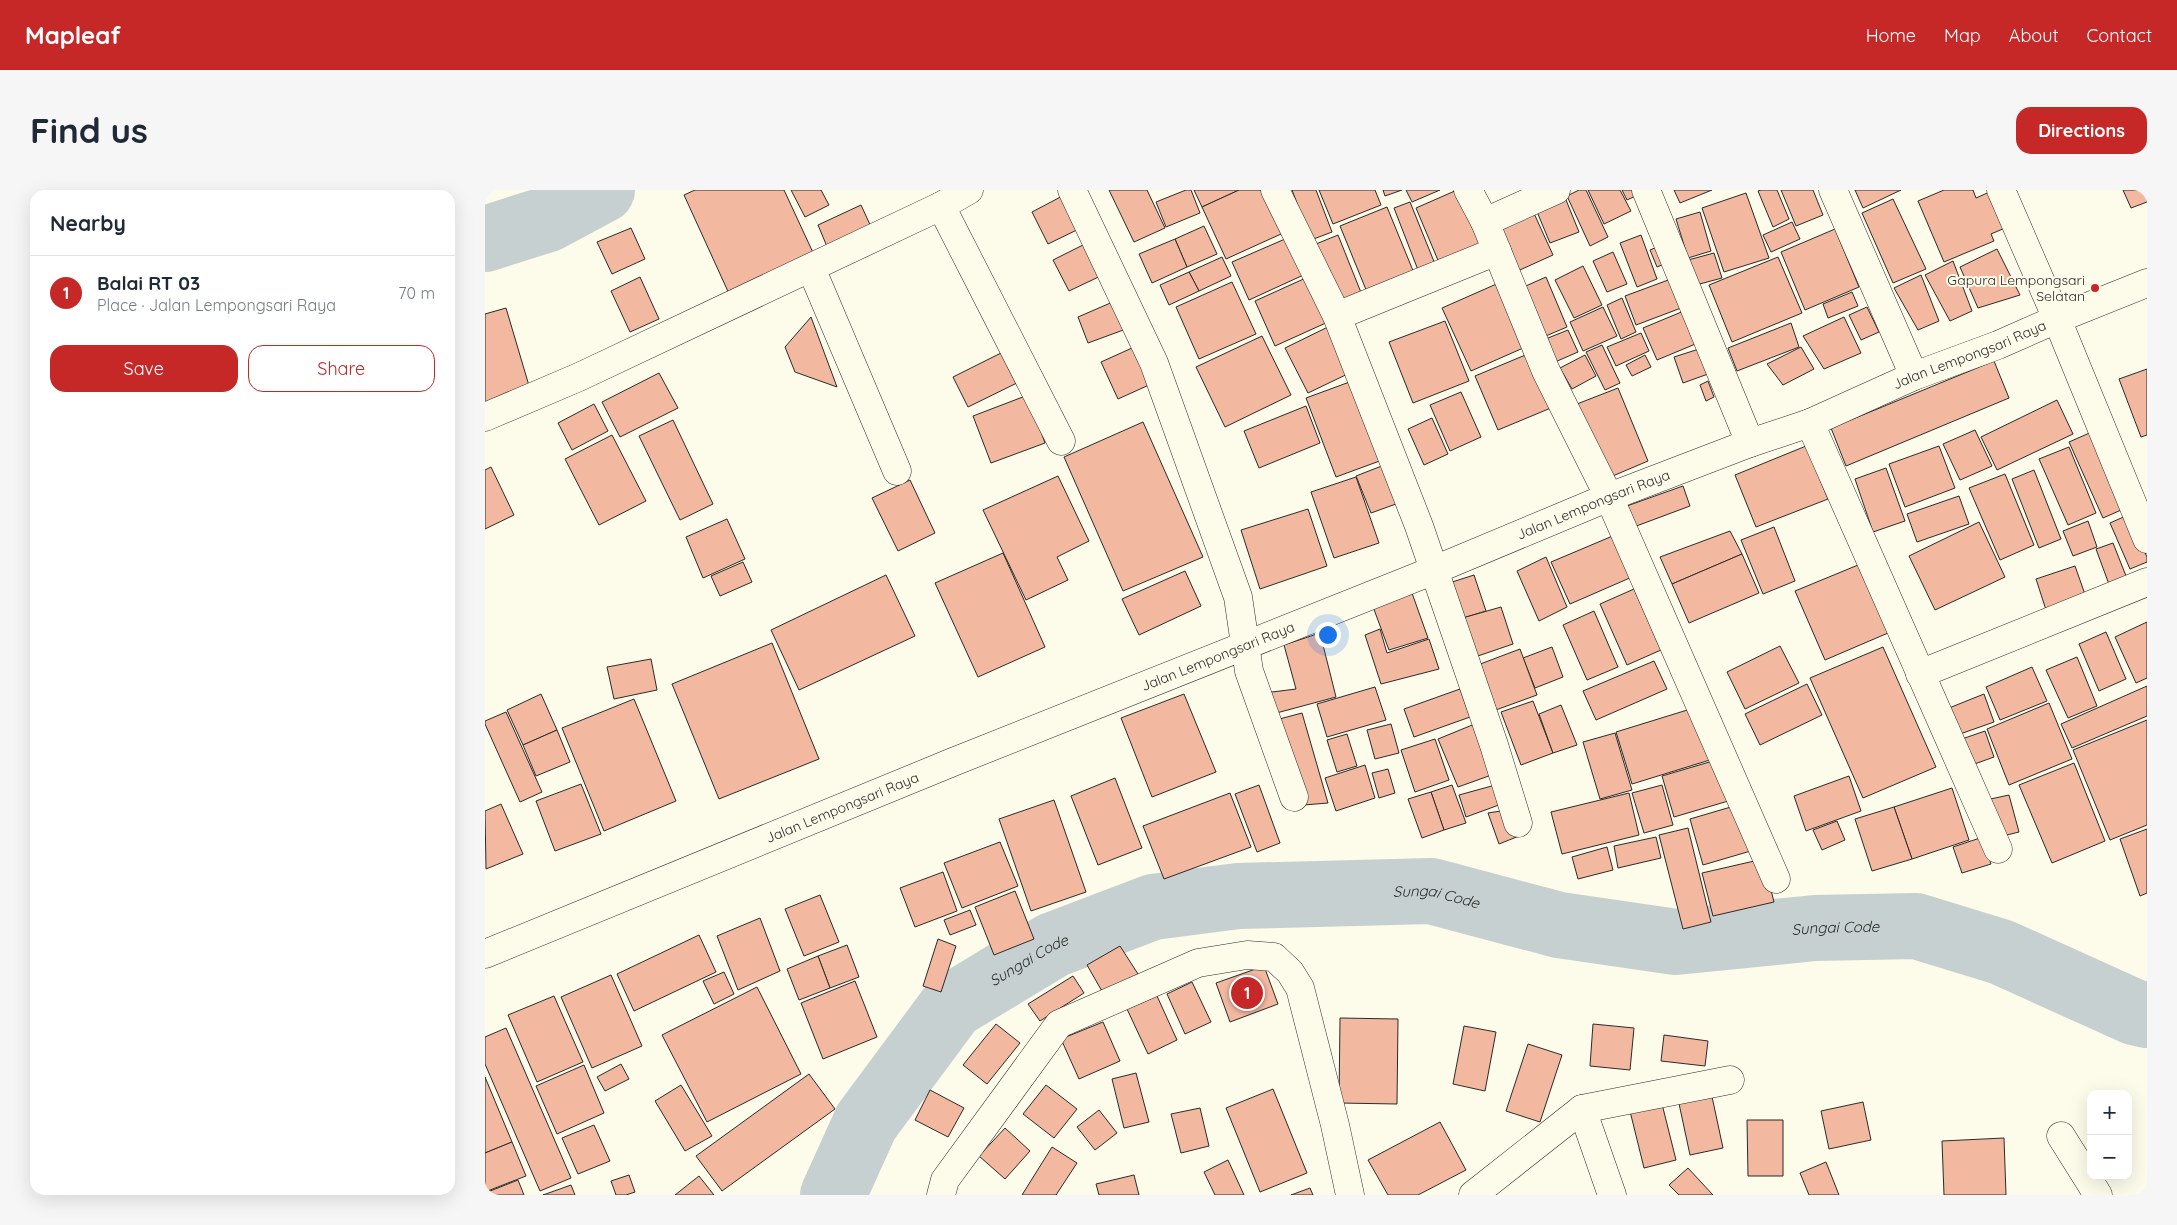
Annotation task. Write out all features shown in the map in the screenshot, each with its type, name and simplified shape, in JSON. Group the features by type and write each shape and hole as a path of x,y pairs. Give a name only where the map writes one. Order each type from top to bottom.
{"street":[{"path":"485,417 579,377 941,206 969,190"},
{"path":"1072,190 1154,363 1238,597 1249,672 1294,797"},
{"path":"1275,190 1337,316 1419,526 1432,571 1494,745 1518,823"},
{"path":"1468,190 1485,222 1546,371 1609,497 1776,879"},
{"path":"1485,222 1556,190"},
{"path":"1646,190 1750,443"},
{"path":"1833,190 1915,376"},
{"path":"2001,190 2057,319 2147,539"},
{"path":"941,206 1061,441"},
{"path":"1337,316 1497,251"},
{"path":"811,268 897,470"},
{"name":"Jalan Lempongsari Raya","path":"485,954 953,762 1432,571 1609,497 1750,443 1810,423 1915,376 1998,345 2147,283"},
{"path":"1810,423 1998,849"},
{"path":"1920,674 2147,582"},
{"path":"941,1195 945,1180 1059,1024 1198,963 1247,955 1273,957 1290,972 1300,988 1335,1125 1350,1195"},
{"path":"1473,1195 1582,1109 1730,1080"},
{"path":"1582,1109 1611,1195"},
{"path":"2061,1136 2098,1195"}],"building":[{"path":"695,190 784,190 816,259 731,298 684,195"},
{"path":"791,190 821,190 829,205 805,217"},
{"path":"1109,190 1147,190 1165,228 1134,242"},
{"path":"1186,190 1191,190 1200,213 1166,227 1156,202"},
{"path":"1194,190 1239,190 1202,207"},
{"path":"1239,190 1274,190 1292,229 1226,259 1202,207"},
{"path":"1292,190 1316,190 1332,232 1311,240"},
{"path":"1319,190 1375,190 1381,205 1333,224"},
{"path":"1383,190 1402,190 1385,196"},
{"path":"1406,190 1440,190 1412,202"},
{"path":"1457,190 1486,246 1440,265 1416,208"},
{"path":"1579,190 1586,190 1608,237 1590,246 1567,196"},
{"path":"1588,190 1620,190 1631,211 1604,224"},
{"path":"1622,190 1643,190 1644,192 1627,200"},
{"path":"1674,190 1712,190 1680,203"},
{"path":"1777,190 1789,219 1773,227 1758,191"},
{"path":"1781,190 1813,190 1823,215 1796,226"},
{"path":"1855,190 1901,190 1863,208"},
{"path":"1944,190 1973,190 1976,198 1994,190 2012,225 1991,234 1994,241 1944,262 1918,201"},
{"path":"2123,190 2147,190 2147,202 2131,208"},
{"path":"1068,193 1085,226 1048,244 1032,212"},
{"path":"1746,193 1769,258 1724,272 1702,208"},
{"path":"1564,195 1579,232 1550,243 1535,207"},
{"path":"1893,199 1926,269 1893,283 1862,213"},
{"path":"1410,202 1435,264 1418,270 1394,208"},
{"path":"861,205 872,229 828,249 818,225"},
{"path":"1387,207 1416,278 1369,297 1340,226"},
{"path":"1532,209 1553,255 1511,274 1490,228"},
{"path":"1700,212 1711,251 1688,258 1676,219"},
{"path":"1792,222 1800,239 1771,252 1763,235"},
{"path":"1204,226 1217,254 1187,267 1175,239"},
{"path":"631,228 645,259 612,274 597,242"},
{"path":"1835,229 1859,287 1805,310 1781,252"},
{"path":"1338,235 1364,300 1343,308 1316,244"},
{"path":"1641,235 1657,279 1637,287 1620,243"},
{"path":"1292,236 1310,272 1249,300 1232,262"},
{"path":"1175,239 1187,267 1152,283 1139,254"},
{"path":"1093,240 1109,272 1069,291 1053,260"},
{"path":"1664,244 1671,261 1657,267 1650,250"},
{"path":"1997,249 2020,295 1978,308 1960,267"},
{"path":"1613,252 1627,284 1607,292 1593,261"},
{"path":"1714,253 1722,278 1696,285 1688,260"},
{"path":"1222,257 1231,276 1199,291 1189,272"},
{"path":"1778,257 1802,313 1732,342 1709,285"},
{"path":"1953,261 1972,311 1950,321 1925,275"},
{"path":"1583,266 1602,305 1574,318 1555,280"},
{"path":"1189,272 1199,291 1169,305 1160,285"},
{"path":"1921,275 1939,321 1918,330 1894,288"},
{"path":"1679,276 1689,305 1636,325 1625,296"},
{"path":"640,277 659,319 630,332 611,291"},
{"path":"1308,277 1328,322 1275,346 1255,301"},
{"path":"1546,277 1567,327 1541,338 1519,289"},
{"path":"1232,282 1256,334 1199,359 1176,307"},
{"path":"1501,282 1530,345 1471,371 1442,308"},
{"path":"1852,292 1858,306 1828,318 1823,304"},
{"path":"1622,298 1636,332 1621,339 1607,305"},
{"path":"1115,301 1126,329 1088,343 1078,317"},
{"path":"1603,307 1617,336 1583,351 1570,322"},
{"path":"1867,307 1879,332 1861,340 1849,315"},
{"path":"506,308 530,389 485,402 485,314"},
{"path":"1691,308 1705,340 1657,360 1643,328"},
{"path":"811,317 837,387 795,372 785,347"},
{"path":"1844,317 1861,353 1824,369 1803,336"},
{"path":"1445,321 1469,381 1413,403 1389,342"},
{"path":"1791,323 1799,347 1737,371 1728,348"},
{"path":"1334,324 1356,370 1308,393 1285,348"},
{"path":"1568,330 1578,352 1548,365 1538,342"},
{"path":"1641,333 1649,351 1616,366 1607,347"},
{"path":"1262,336 1291,395 1225,427 1196,367"},
{"path":"1602,345 1620,383 1605,390 1586,352"},
{"path":"1801,347 1814,369 1783,385 1767,364"},
{"path":"1132,348 1149,385 1118,399 1101,362"},
{"path":"1699,349 1708,374 1683,383 1674,357"},
{"path":"1005,351 1021,381 968,407 953,377"},
{"path":"1535,351 1558,405 1498,430 1475,376"},
{"path":"1585,355 1596,376 1572,389 1560,368"},
{"path":"1645,355 1651,367 1632,376 1626,365"},
{"path":"1994,361 2009,398 1846,466 1831,428"},
{"path":"2147,369 2147,435 2141,437 2119,379"},
{"path":"659,373 678,408 620,437 602,402"},
{"path":"1355,380 1385,459 1336,477 1306,398"},
{"path":"1708,381 1714,397 1706,401 1700,385"},
{"path":"1618,388 1648,461 1608,478 1577,404"},
{"path":"1461,392 1481,437 1450,451 1430,405"},
{"path":"1028,395 1045,443 991,463 973,416"},
{"path":"2057,400 2073,434 1997,470 1981,437"},
{"path":"594,404 608,431 572,450 558,423"},
{"path":"1306,406 1320,443 1259,468 1244,431"},
{"path":"1432,418 1448,454 1424,465 1408,429"},
{"path":"673,420 713,504 680,520 639,436"},
{"path":"1143,422 1203,557 1123,591 1064,457"},
{"path":"1975,430 1992,466 1960,480 1943,444"},
{"path":"2094,431 2128,507 2103,518 2069,442"},
{"path":"612,435 646,501 599,525 565,459"},
{"path":"1806,446 1828,499 1756,527 1735,475"},
{"path":"1939,446 1955,488 1905,507 1889,464"},
{"path":"2069,447 2096,513 2068,525 2039,459"},
{"path":"1392,462 1407,500 1371,513 1356,476"},
{"path":"491,467 514,515 485,529 485,470"},
{"path":"1886,468 1905,521 1873,532 1855,479"},
{"path":"2034,470 2061,539 2039,548 2012,479"},
{"path":"2005,474 2034,545 2000,560 1969,488"},
{"path":"1058,476 1089,541 1057,557 1068,580 1026,600 983,510"},
{"path":"1356,477 1379,543 1334,558 1311,492"},
{"path":"910,480 935,533 898,551 872,498"},
{"path":"1683,486 1690,506 1631,528 1624,507"},
{"path":"1959,496 1969,524 1917,542 1907,514"},
{"path":"1308,509 1327,566 1260,589 1241,530"},
{"path":"2128,515 2147,557 2147,562 2130,569 2110,523"},
{"path":"727,519 745,559 703,578 686,537"},
{"path":"2088,521 2097,547 2073,556 2063,531"},
{"path":"1979,522 2005,577 1935,610 1909,556"},
{"path":"1774,527 1795,581 1763,594 1741,540"},
{"path":"1730,531 1742,554 1672,584 1660,557"},
{"path":"1615,535 1632,577 1570,604 1551,562"},
{"path":"2113,543 2128,581 2110,587 2096,549"},
{"path":"1003,553 1045,647 978,677 935,583"},
{"path":"1742,554 1759,593 1689,623 1672,584"},
{"path":"1546,557 1567,607 1539,621 1517,571"},
{"path":"743,562 752,582 720,596 711,576"},
{"path":"1858,565 1888,633 1825,660 1795,591"},
{"path":"2075,566 2087,600 2047,613 2036,579"},
{"path":"1185,571 1201,606 1139,635 1122,599"},
{"path":"886,575 915,636 799,690 771,630"},
{"path":"1474,575 1486,611 1460,619 1449,583"},
{"path":"1634,589 1661,650 1627,665 1600,604"},
{"path":"1412,593 1428,638 1389,650 1372,604"},
{"path":"1501,607 1513,644 1472,658 1459,619"},
{"path":"1594,611 1618,667 1587,680 1563,625"},
{"path":"2147,622 2147,678 2136,683 2115,637"},
{"path":"1380,629 1387,653 1429,639 1439,669 1381,684 1365,635"},
{"path":"2106,632 2126,679 2099,691 2079,644"},
{"path":"1320,633 1336,697 1269,715 1264,693 1296,689 1284,645"},
{"path":"772,643 819,759 719,799 672,684"},
{"path":"1780,646 1799,683 1745,709 1727,672"},
{"path":"1552,647 1563,677 1535,688 1523,658"},
{"path":"1883,647 1936,767 1863,798 1810,678"},
{"path":"1520,649 1537,695 1493,711 1475,666"},
{"path":"2077,657 2097,706 2068,718 2046,670"},
{"path":"651,659 657,690 614,699 607,667"},
{"path":"1654,661 1667,689 1596,720 1583,691"},
{"path":"2032,667 2047,701 2000,720 1986,687"},
{"path":"1807,684 1822,715 1760,745 1745,714"},
{"path":"2147,686 2147,716 2072,748 2061,724"},
{"path":"1375,687 1386,720 1327,737 1317,704"},
{"path":"1460,689 1470,717 1414,737 1404,709"},
{"path":"541,694 557,730 523,745 507,710"},
{"path":"1184,694 1216,772 1152,797 1121,718"},
{"path":"1984,694 1994,722 1960,734 1949,708"},
{"path":"634,699 676,801 604,831 562,728"},
{"path":"1533,701 1553,753 1521,765 1501,712"},
{"path":"2049,703 2072,759 2009,785 1987,729"},
{"path":"1561,705 1577,745 1553,753 1539,714"},
{"path":"1697,707 1713,759 1632,784 1616,732"},
{"path":"506,712 542,792 520,802 485,724 485,721"},
{"path":"1302,713 1328,803 1304,805 1272,721"},
{"path":"2147,720 2147,825 2110,840 2073,750"},
{"path":"1482,721 1497,773 1458,787 1438,739"},
{"path":"1391,724 1399,753 1375,759 1367,730"},
{"path":"557,730 570,762 536,776 523,745"},
{"path":"1985,731 1994,757 1969,766 1959,740"},
{"path":"1615,733 1632,790 1600,799 1583,742"},
{"path":"1347,734 1357,766 1337,772 1327,740"},
{"path":"1435,739 1449,780 1415,792 1401,750"},
{"path":"1723,758 1735,799 1674,817 1662,776"},
{"path":"2074,763 2105,841 2052,863 2019,785"},
{"path":"1365,765 1375,798 1336,811 1325,778"},
{"path":"1388,769 1395,793 1379,798 1372,773"},
{"path":"1849,776 1861,811 1806,831 1794,796"},
{"path":"1115,778 1142,848 1098,865 1071,796"},
{"path":"581,784 601,834 555,851 536,801"},
{"path":"1499,784 1507,802 1466,817 1459,795"},
{"path":"1259,785 1280,843 1257,852 1235,794"},
{"path":"1452,785 1466,823 1444,830 1431,792"},
{"path":"1662,785 1673,825 1644,833 1632,793"},
{"path":"1952,788 1969,840 1912,859 1894,807"},
{"path":"1431,792 1444,830 1422,838 1408,799"},
{"path":"1230,793 1251,847 1164,879 1143,826"},
{"path":"1629,793 1639,835 1562,854 1551,812"},
{"path":"2009,795 2019,832 1995,838 1986,800"},
{"path":"1054,800 1086,892 1031,911 999,819"},
{"path":"501,804 523,854 486,869 485,811"},
{"path":"1741,804 1754,850 1703,865 1690,819"},
{"path":"1894,807 1912,859 1872,871 1855,819"},
{"path":"1507,810 1519,836 1499,844 1488,813"},
{"path":"1837,821 1845,840 1822,850 1813,830"},
{"path":"1688,828 1711,922 1683,929 1659,835"},
{"path":"2147,829 2147,893 2140,896 2120,839"},
{"path":"1656,837 1661,858 1618,868 1614,846"},
{"path":"1983,837 1991,864 1962,873 1953,847"},
{"path":"1000,842 1018,886 962,908 944,863"},
{"path":"1607,847 1613,870 1578,879 1572,857"},
{"path":"1763,859 1774,902 1713,916 1702,873"},
{"path":"943,872 957,911 915,927 900,888"},
{"path":"1015,891 1034,939 994,955 975,907"},
{"path":"820,895 839,942 804,956 785,909"},
{"path":"970,910 976,925 950,935 944,920"},
{"path":"760,918 780,971 738,990 717,936"},
{"path":"699,935 716,972 634,1011 617,974"},
{"path":"938,939 956,946 941,992 923,986"},
{"path":"847,945 859,977 830,988 818,956"},
{"path":"1120,946 1138,974 1103,993 1087,965"},
{"path":"818,956 830,988 799,1000 787,969"},
{"path":"1264,966 1278,1004 1230,1022 1216,983"},
{"path":"724,972 734,994 714,1004 703,981"},
{"path":"611,975 642,1046 592,1068 561,997"},
{"path":"1073,976 1084,993 1040,1021 1028,1004"},
{"path":"855,981 877,1037 823,1059 801,1003"},
{"path":"1192,982 1211,1022 1185,1034 1167,994"},
{"path":"757,987 801,1074 707,1122 662,1035"},
{"path":"554,996 583,1062 537,1082 508,1015"},
{"path":"1157,996 1177,1040 1148,1054 1127,1009"},
{"path":"1340,1018 1398,1019 1397,1104 1339,1103"},
{"path":"1103,1022 1120,1061 1079,1079 1061,1039"},
{"path":"996,1024 1020,1043 987,1084 963,1065"},
{"path":"1593,1024 1634,1028 1630,1070 1590,1066"},
{"path":"1464,1026 1496,1032 1485,1091 1453,1084"},
{"path":"506,1028 571,1178 540,1191 485,1064 485,1037"},
{"path":"1664,1035 1708,1041 1705,1066 1661,1061"},
{"path":"1528,1044 1562,1055 1540,1122 1506,1111"},
{"path":"621,1064 629,1079 605,1091 597,1077"},
{"path":"584,1065 604,1113 557,1134 536,1086"},
{"path":"1136,1073 1149,1122 1124,1128 1112,1079"},
{"path":"809,1074 835,1109 722,1191 696,1156"},
{"path":"485,1077 512,1142 485,1153"},
{"path":"681,1085 712,1136 685,1151 655,1101"},
{"path":"1046,1085 1077,1109 1054,1138 1023,1114"},
{"path":"1273,1089 1307,1173 1260,1192 1226,1108"},
{"path":"930,1090 964,1108 948,1137 915,1120"},
{"path":"1711,1092 1723,1148 1690,1155 1678,1099"},
{"path":"1660,1096 1676,1160 1644,1168 1628,1103"},
{"path":"1863,1102 1871,1140 1829,1149 1821,1111"},
{"path":"1200,1108 1209,1146 1181,1153 1171,1114"},
{"path":"1099,1110 1117,1133 1095,1150 1077,1127"},
{"path":"1747,1120 1783,1120 1783,1176 1748,1176"},
{"path":"1440,1122 1466,1170 1418,1195 1388,1195 1368,1160"},
{"path":"594,1125 610,1161 578,1174 562,1138"},
{"path":"1005,1128 1030,1151 1005,1179 979,1156"},
{"path":"2004,1138 2006,1195 1944,1195 1942,1141"},
{"path":"512,1142 526,1176 485,1192 485,1153"},
{"path":"1052,1147 1077,1163 1056,1195 1022,1195"},
{"path":"1228,1160 1244,1195 1215,1195 1204,1172"},
{"path":"1826,1162 1839,1195 1809,1195 1800,1173"},
{"path":"1688,1168 1713,1195 1679,1195 1669,1185"},
{"path":"629,1175 635,1192 626,1195 616,1195 611,1181"},
{"path":"1134,1175 1139,1195 1099,1195 1096,1184"},
{"path":"699,1176 714,1195 675,1195"},
{"path":"518,1180 524,1195 485,1195 485,1193"},
{"path":"571,1185 575,1195 543,1195"},
{"path":"1310,1188 1313,1195 1291,1195"}],"waterway":[{"path":"485,239 548,219 602,190"},
{"name":"Sungai Code","path":"833,1195 866,1122 952,1006 1053,945 1153,907 1238,896 1431,891 1559,925 1676,942 1815,928 1916,926 2001,952 2134,1012 2147,1015"}],"place":[{"name":"Gapura Lempongsari Selatan","path":"2095,288"},
{"name":"Balai RT 03","path":"1247,993"}]}
